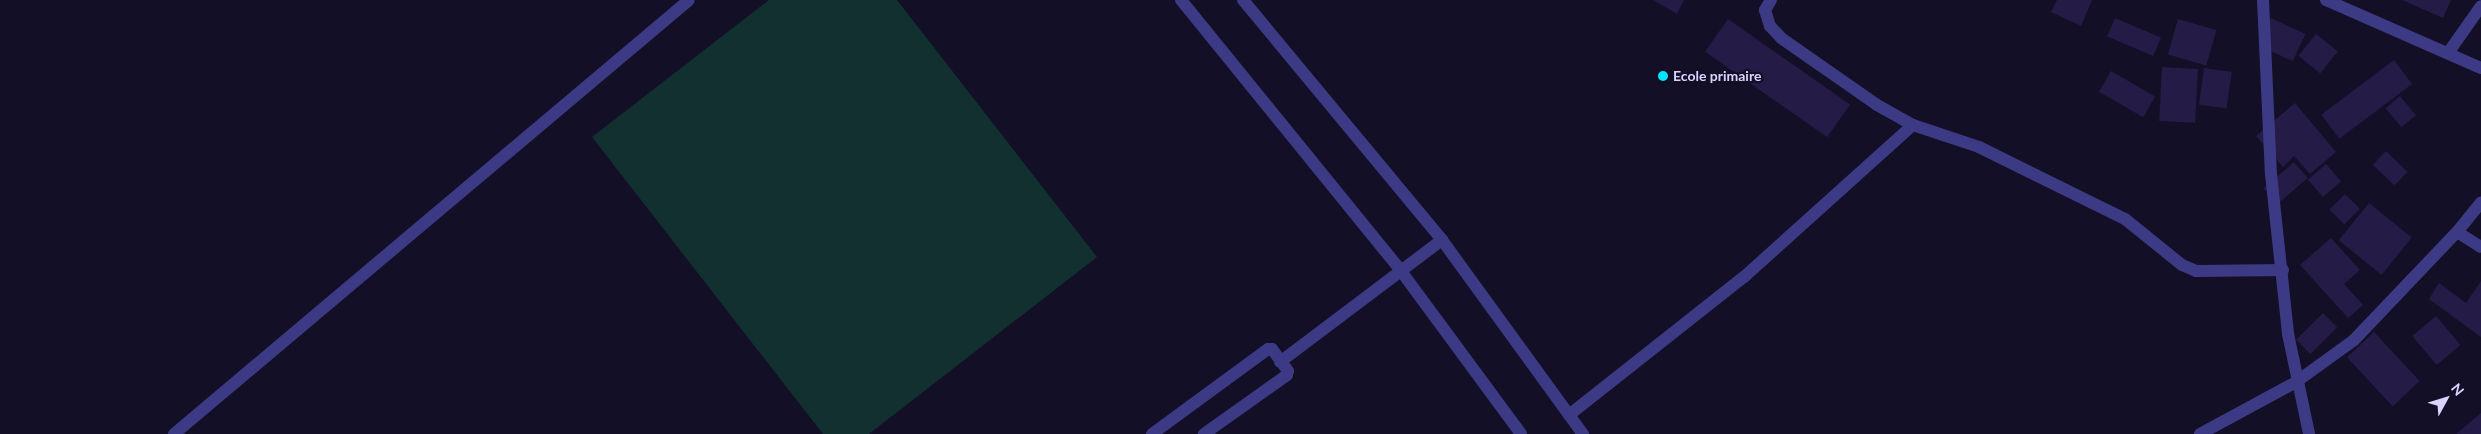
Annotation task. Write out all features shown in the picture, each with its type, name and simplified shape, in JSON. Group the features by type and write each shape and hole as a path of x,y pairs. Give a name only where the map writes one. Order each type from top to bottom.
{"street":[{"path":"174,434 688,0"},
{"path":"1181,0 1401,271 1521,434"},
{"path":"1243,0 1442,240 1583,434"},
{"path":"1771,0 1765,10 1770,26 1781,38 1877,104 1913,125 1979,147 2125,219 2182,265 2196,270 2283,270"},
{"path":"2263,0 2271,174 2283,270 2288,334 2296,382 2310,434"},
{"path":"2326,0 2343,3 2481,68"},
{"path":"2448,52 2481,6"},
{"path":"1569,415 1744,277 1913,125"},
{"path":"2200,434 2296,382 2354,340 2457,232 2481,202"},
{"path":"2457,232 2481,247"},
{"path":"1280,362 1442,240"},
{"path":"1152,434 1268,350 1272,350 1288,371 1287,375 1204,434"}],"green space":[{"path":"769,0 897,0 1097,257 869,434 823,434 592,137"}],"building":[{"path":"1653,0 1684,0 1677,14"},
{"path":"2057,0 2092,0 2081,26 2051,12"},
{"path":"2402,0 2451,0 2443,18"},
{"path":"2115,18 2161,38 2153,56 2107,36"},
{"path":"2271,18 2305,34 2293,61 2258,45"},
{"path":"1728,19 1850,104 1827,137 1705,52"},
{"path":"2178,19 2216,30 2206,66 2168,55"},
{"path":"2316,34 2338,52 2320,73 2298,56"},
{"path":"2394,60 2412,84 2339,139 2321,115"},
{"path":"2162,67 2198,69 2195,123 2159,121"},
{"path":"2204,68 2232,72 2227,109 2199,105"},
{"path":"2111,71 2155,96 2143,117 2099,92"},
{"path":"2400,96 2416,115 2402,127 2385,108"},
{"path":"2295,103 2336,152 2310,174 2294,156 2283,167 2256,136"},
{"path":"2386,151 2408,172 2394,186 2373,165"},
{"path":"2294,162 2308,178 2278,204 2264,188"},
{"path":"2326,164 2341,181 2323,197 2308,180"},
{"path":"2345,194 2360,209 2344,224 2329,210"},
{"path":"2369,203 2412,238 2382,275 2339,240"},
{"path":"2331,238 2360,270 2344,284 2363,305 2348,318 2300,265"},
{"path":"2481,281 2481,337 2429,299 2439,283 2466,303"},
{"path":"2323,313 2337,327 2310,354 2296,340"},
{"path":"2436,316 2460,345 2437,365 2412,336"},
{"path":"2374,332 2420,381 2393,406 2347,357"},
{"path":"2481,413 2481,434 2456,434"}],"place":[{"name":"Ecole primaire","path":"1663,76"}]}
